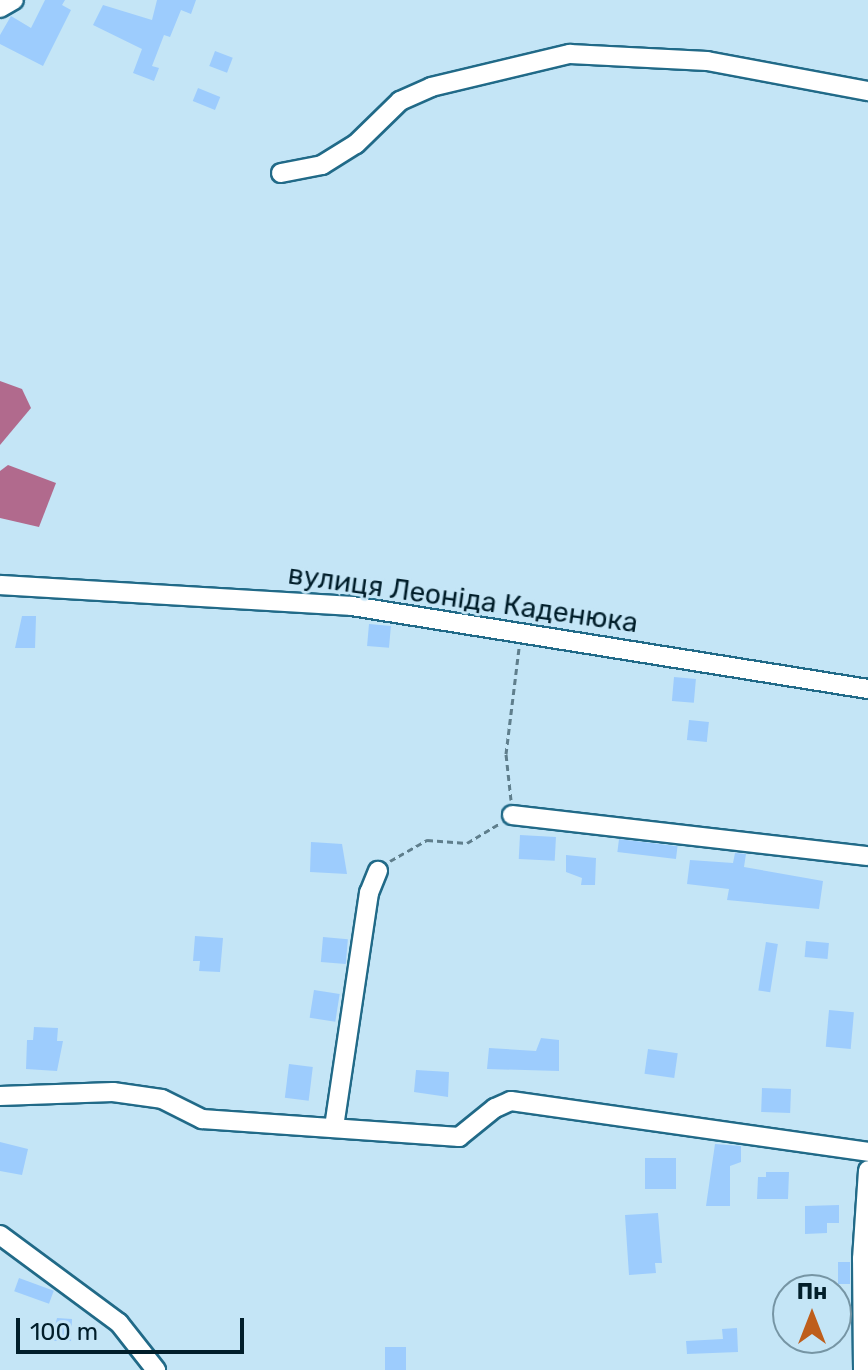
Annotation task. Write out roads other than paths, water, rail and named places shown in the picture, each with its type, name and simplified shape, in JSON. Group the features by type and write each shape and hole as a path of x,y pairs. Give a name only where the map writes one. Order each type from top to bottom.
{"street":[{"path":"0,8 14,0"},
{"path":"281,173 322,165 356,144 400,101 431,87 570,54 707,61 868,91"},
{"name":"вулиця Леоніда Каденюка","path":"0,585 352,606 868,689"},
{"path":"512,815 868,856"},
{"path":"334,1127 369,893 378,871"},
{"path":"0,1096 113,1092 162,1099 202,1119 459,1137 511,1101 868,1152"},
{"path":"863,1370 862,1259 868,1170"},
{"path":"0,1235 119,1323 156,1370"}]}
